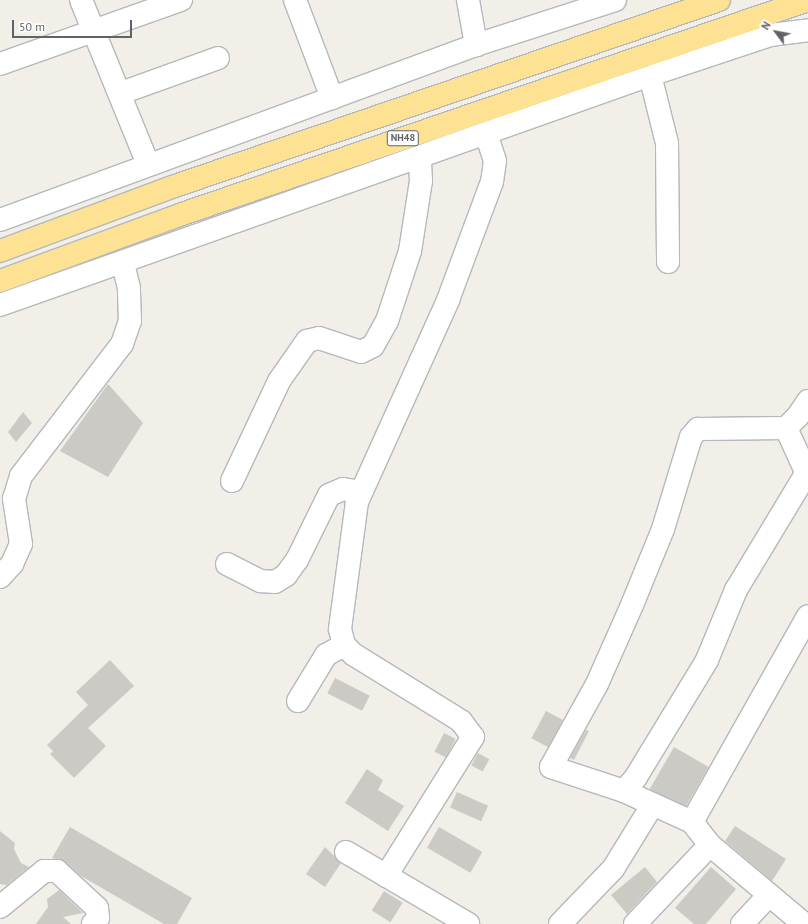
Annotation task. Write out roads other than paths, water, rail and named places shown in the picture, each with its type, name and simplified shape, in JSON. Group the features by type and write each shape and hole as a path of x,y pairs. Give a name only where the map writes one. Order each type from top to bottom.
{"highway":[{"name":"NH48","path":"0,251 172,187 719,0"},
{"name":"NH48","path":"0,281 182,214 808,0"}],"street":[{"path":"81,0 121,93 148,164"},
{"path":"0,64 180,0"},
{"path":"295,0 332,98"},
{"path":"468,0 476,45"},
{"path":"0,220 148,164 476,45 615,0"},
{"path":"0,305 123,264 420,159 650,75 770,35 808,30"},
{"path":"121,93 218,58"},
{"path":"650,75 667,143 668,262"},
{"path":"386,876 473,737 461,721 375,668 344,645 340,629 357,502 448,300 492,182 495,161 486,134"},
{"path":"232,481 279,381 307,341 319,338 361,352 372,346 387,321 410,251 421,181 420,159"},
{"path":"0,577 12,564 20,544 14,499 21,476 122,344 130,321 129,288 123,264"},
{"path":"804,924 710,845 692,822 624,791 551,767 597,684 632,605 663,529 691,437 698,429 786,428 798,416 808,401"},
{"path":"624,791 636,777 707,660 736,590 807,475 786,428"},
{"path":"227,564 261,581 275,582 286,575 297,560 330,495 343,489 361,492"},
{"path":"692,822 808,616"},
{"path":"298,701 326,655 344,645"},
{"path":"560,924 612,869 652,804"},
{"path":"635,924 710,845"},
{"path":"346,852 468,924"},
{"path":"0,907 44,871 57,872 97,908 98,918 94,924"},
{"path":"742,924 769,895"}]}
